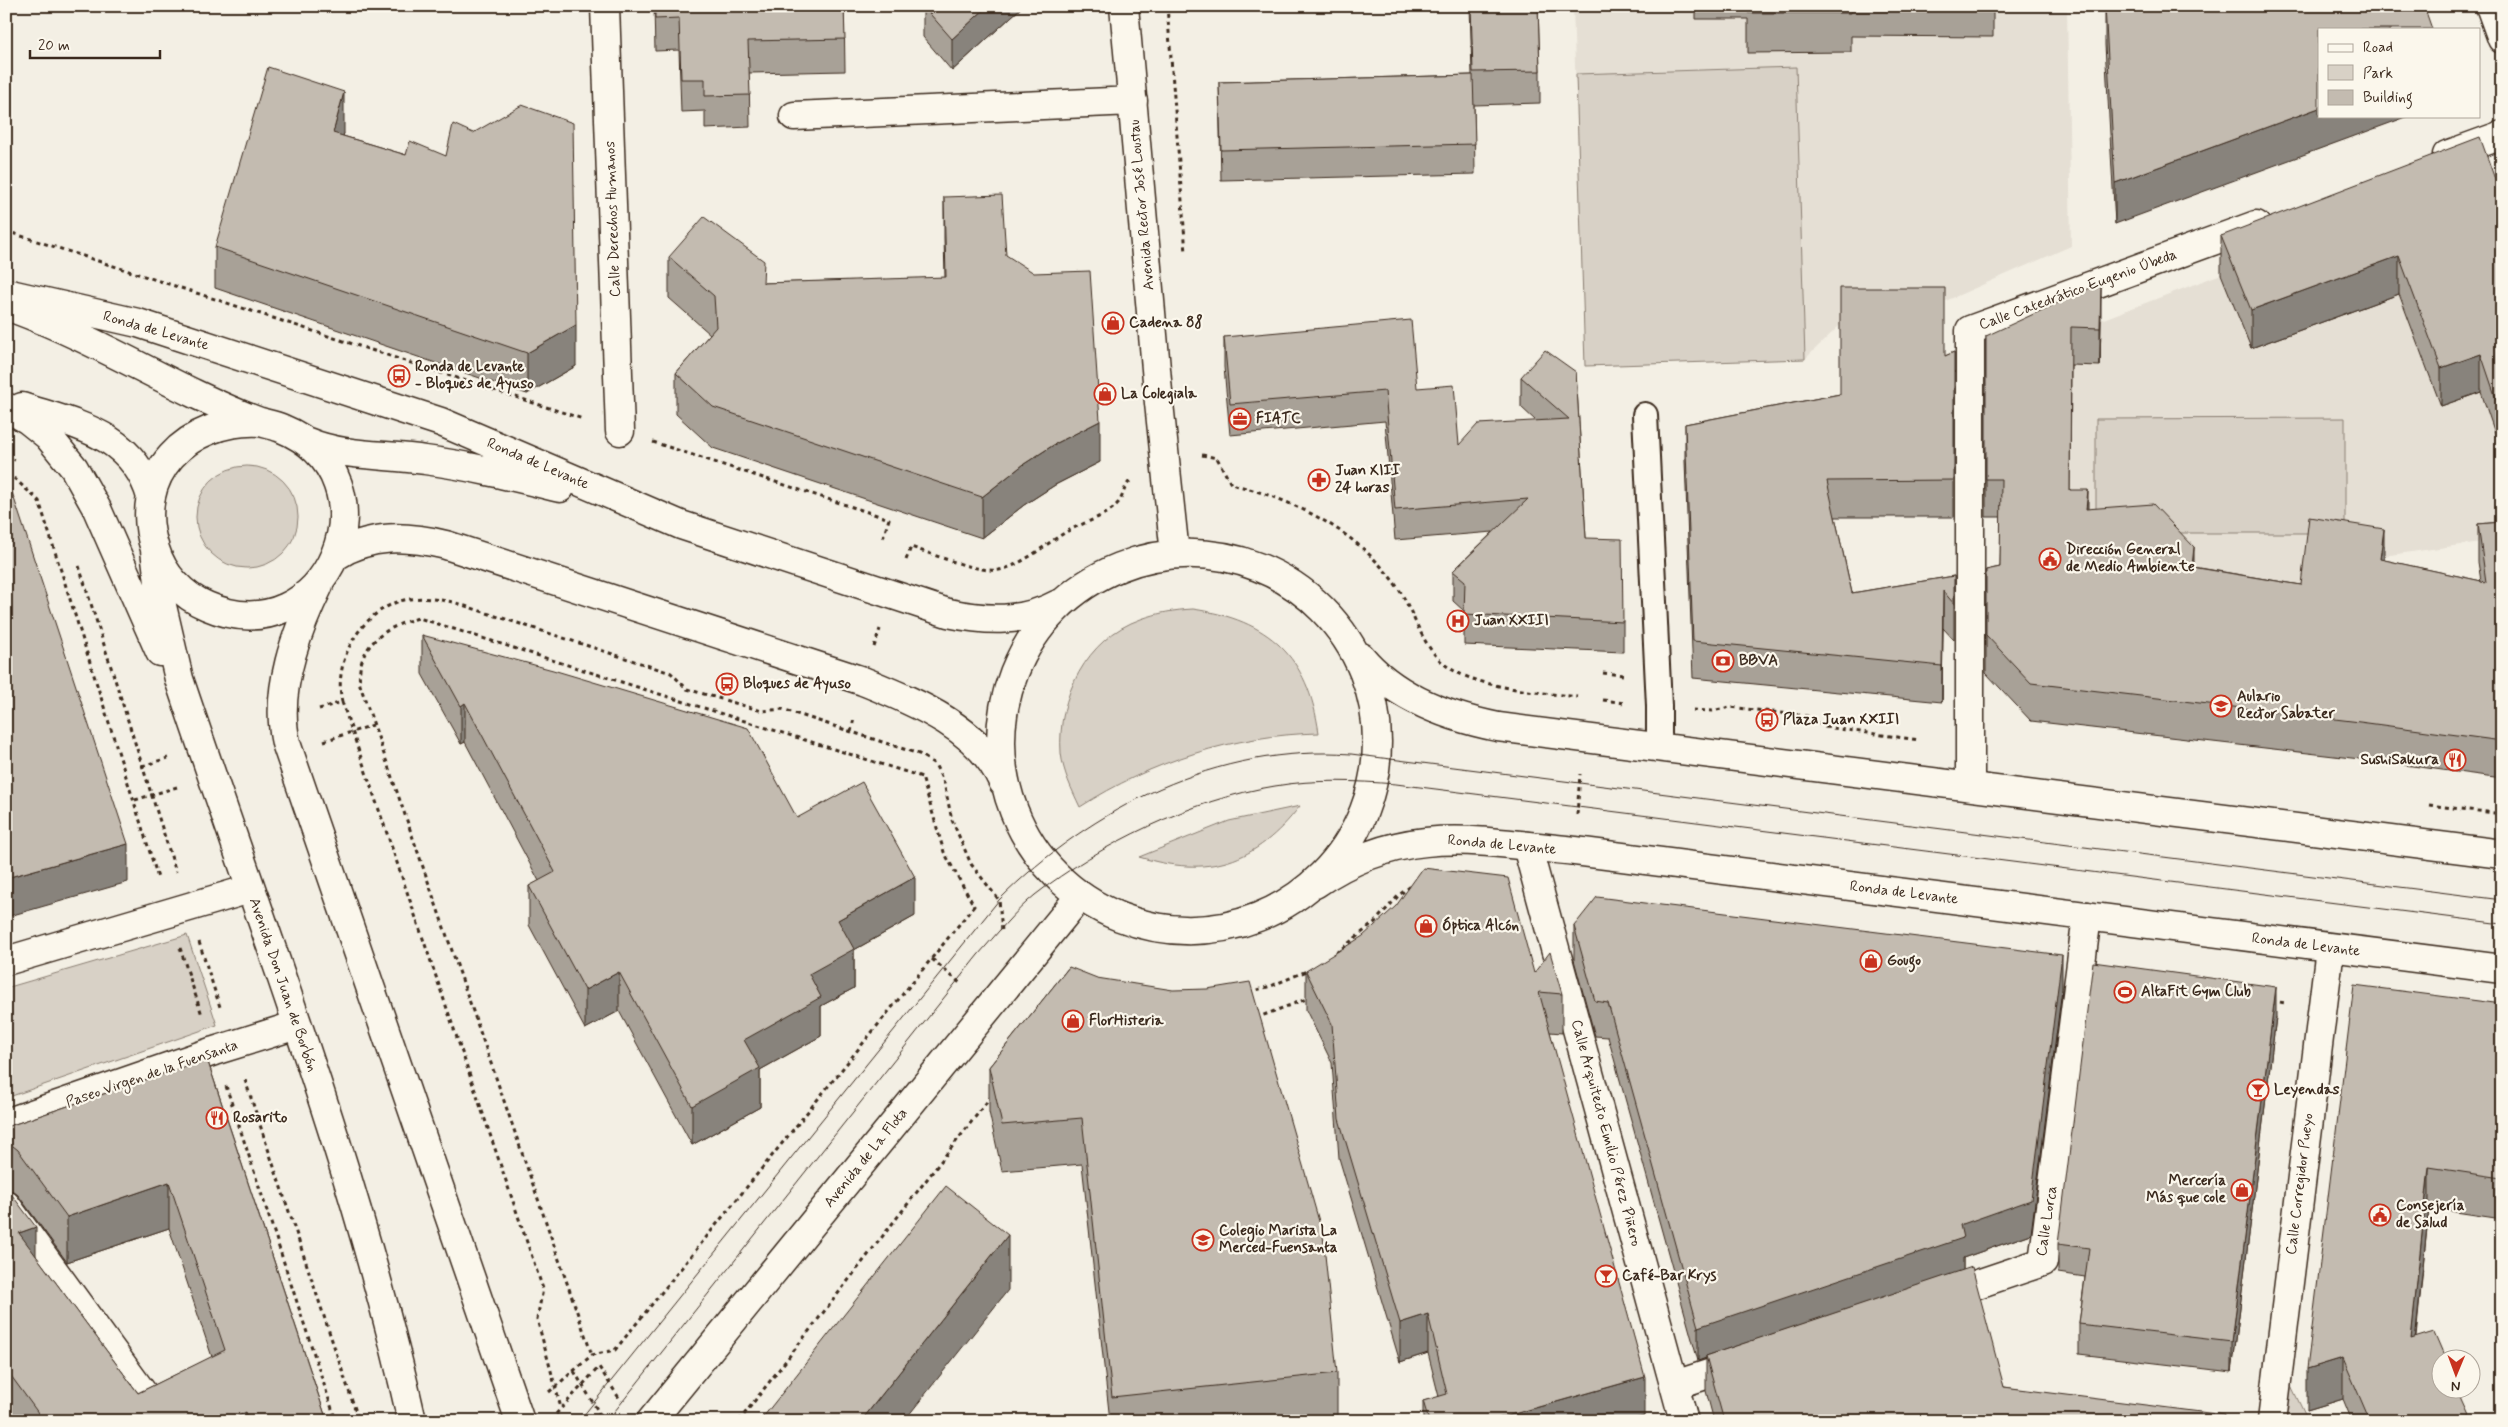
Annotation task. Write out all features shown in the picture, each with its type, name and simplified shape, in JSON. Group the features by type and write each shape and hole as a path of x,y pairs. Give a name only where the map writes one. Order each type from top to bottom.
{"main road":[{"name":"Calle Derechos Humanos","path":"605,6 620,431"},
{"name":"Avenida Rector José Loustau","path":"1124,6 1164,453 1175,554"},
{"path":"2490,6 2502,40"},
{"path":"794,116 1133,102"},
{"path":"2427,162 2502,135"},
{"name":"Calle Catedrático Eugenio Úbeda","path":"1970,786 1970,330 2278,217"},
{"name":"Ronda de Levante","path":"6,293 138,323 441,422 681,525 948,613 992,620 1018,619 1045,611 1066,600"},
{"path":"6,306 76,334 196,394 261,422 294,433 318,447 487,470 566,489 681,525"},
{"path":"6,402 92,430 111,440 133,462 146,481 151,497"},
{"path":"6,407 28,420 48,436 74,468 97,509 202,747"},
{"path":"151,497 163,467 173,454 191,438 213,427 229,423 261,422"},
{"path":"308,442 320,455 338,486 344,521 342,539 297,640 284,693 282,721 286,743 519,1420"},
{"name":"Avenida Don Juan de Borbón","path":"151,497 149,515 162,606 179,679 360,1216 399,1363 412,1421"},
{"path":"155,550 171,580 198,602 230,614 264,614 281,609 310,591 329,567 355,545 380,539 408,538 439,544 863,681 909,700 956,728 973,742 1000,775 1007,793 1029,842 1059,878 1080,896 1122,918 1174,930 1202,930 1232,925 1277,909 1315,884 1345,850 1365,812 1374,782 1379,747 1377,718 1372,691 1354,649 1341,629 1312,598 1270,571 1222,556 1175,554 1127,564 1086,584 1066,600 1047,618 1023,653 1007,693 1000,742 1007,793"},
{"path":"1354,649 1381,678 1412,698 1441,712 1467,721 1498,727 2502,854"},
{"name":"Ronda de Levante","path":"1315,884 1345,865 1371,853 1421,841 1455,838 2502,969"},
{"name":"Calle Arquitecto Emilio Pérez Piñero","path":"1527,846 1684,1421"},
{"path":"6,961 250,889"},
{"name":"Avenida de La Flota","path":"651,1421 1080,896"},
{"name":"Calle Lorca","path":"1920,1303 2043,1262 2087,916"},
{"name":"Calle Corregidor Pueyo","path":"2272,1421 2330,948"},
{"name":"Paseo Virgen de la Fuensanta","path":"6,1123 224,1048 297,1026"},
{"path":"6,1205 150,1403"},
{"path":"1675,1385 1769,1354"}],"lane":[{"path":"1645,415 1659,706 1659,747"}],"path":[{"path":"1167,6 1186,263"},
{"path":"6,231 889,519 882,541"},
{"path":"1200,446 1200,455 1218,458 1231,484 1258,491 1307,511 1362,548 1381,565 1398,590 1430,648 1443,663 1492,685 1581,698 1659,706 1712,711 1730,707 1807,716 1825,727 1971,748"},
{"path":"851,732 863,681 891,594 911,547 987,570 1008,566 1081,524 1106,512 1119,502 1125,485 1164,453"},
{"path":"6,476 15,479 39,501 224,1048 359,1421"},
{"path":"76,557 142,766 178,911 224,1048 336,1421"},
{"path":"561,1408 537,1319 543,1289 342,702 340,685 344,661 347,651 360,629 389,606 400,602 426,598 453,602 671,673 688,688 762,711 782,709 919,754 935,764 944,783 952,820 971,864 999,900 1003,927 998,958 1018,971"},
{"path":"519,1420 592,1355 615,1350 974,906 944,852 922,778 419,618 398,623 384,632 368,648 361,660 360,685 592,1355"},
{"path":"1575,852 1580,783 1581,698"},
{"path":"282,721 342,702"},
{"path":"142,766 202,747"},
{"path":"2423,804 2502,814"},
{"path":"1332,956 1374,923 1399,895 1420,882"},
{"path":"1243,993 1280,982 1312,968"},
{"path":"1251,1020 1314,995"},
{"path":"2265,1000 2323,1008"},
{"path":"739,1421 995,1092"},
{"path":"550,1421 599,1367 625,1408"},
{"path":"574,1370 604,1421"}],"shaded area":[{"path":"1573,6 2067,6 2071,246 1916,314 1840,325 1805,359 1585,366"},
{"path":"2480,175 2502,237 2502,539 2383,556 2293,687 2070,528 2071,365 2101,320"}],"green space":[{"path":"1796,67 1805,359 1585,366 1576,74"},
{"path":"2345,418 2345,533 2096,533 2096,419"},
{"path":"247,466 267,470 283,481 294,497 298,517 294,537 283,553 267,564 247,568 227,564 211,553 200,537 196,517 200,497 211,481 227,470"},
{"path":"1193,609 1220,614 1243,622 1263,633 1280,646 1294,663 1305,683 1314,706 1319,733 1256,739 1194,754 1136,776 1080,807 1066,774 1061,753 1061,732 1064,712 1070,691 1079,672 1090,655 1105,640 1122,628 1154,615"},
{"path":"1300,806 1283,826 1266,841 1248,853 1229,861 1209,865 1187,866 1139,857 1229,821"},
{"path":"187,935 217,1025 6,1098 6,988"},
{"path":"2278,1358 2308,1421 2272,1421"}],"building":[{"path":"655,6 844,6 845,39 748,41 750,95 705,96 705,79 681,79 679,18 655,19"},
{"path":"923,6 988,6 952,39"},
{"path":"1471,6 1538,6 1540,71 1473,72"},
{"path":"1748,6 1851,6 1851,13 1748,13"},
{"path":"2105,6 2424,6 2432,28 2318,28 2318,108 2115,183"},
{"path":"268,67 344,92 333,133 406,155 410,141 446,156 453,124 473,133 522,105 573,123 576,325 527,353 215,247"},
{"path":"1473,75 1475,144 1221,150 1219,82"},
{"path":"2480,137 2502,199 2502,416 2481,354 2441,368 2399,256 2251,310 2221,236"},
{"path":"1002,195 1006,255 1034,273 1090,271 1100,421 1055,444 1024,464 982,497 713,407 676,373 716,327 714,296 669,257 704,217 764,261 763,283 946,277 944,197"},
{"path":"2101,283 2100,328 2071,327 2070,490 2088,490 2086,509 2153,504 2194,547 2192,567 2301,585 2309,517 2384,529 2380,559 2486,582 2478,524 2502,522 2502,741 2360,722 2031,683 1986,635 1986,570 2000,567 2001,479 1986,479 1986,336"},
{"path":"1840,288 1945,288 1945,356 1954,352 1954,480 1827,481 1852,593 1954,576 1954,604 1943,591 1942,666 1693,641 1685,424 1840,394"},
{"path":"1411,320 1417,388 1454,385 1459,445 1478,424 1569,419 1521,377 1545,350 1576,372 1586,538 1622,539 1623,622 1464,614 1465,581 1453,571 1528,499 1395,510 1385,391 1230,404 1224,337"},
{"path":"6,474 128,844 6,878"},
{"path":"422,635 553,670 748,728 797,818 862,782 915,877 838,920 854,949 809,974 821,997 744,1040 760,1068 692,1106 619,972 585,990 529,886 555,872 465,703 461,706"},
{"path":"1423,868 1508,878 1534,973 1550,952 1562,994 1539,992 1645,1377 1489,1421 1429,1421 1423,1401 1447,1394 1428,1314 1400,1323 1339,1119 1332,1024 1306,971 1363,936 1396,906"},
{"path":"1597,897 2062,955 2031,1200 1960,1225 1963,1238 1698,1327 1608,1003 1595,1001 1574,926"},
{"path":"2093,962 2276,987 2232,1342 2079,1324 2089,1248 2058,1244"},
{"path":"1069,967 1097,978 1173,990 1207,989 1250,982 1323,1235 1337,1373 1112,1397 1082,1118 1002,1125 989,1067"},
{"name":"Consejería de Salud","path":"2354,985 2502,1004 2502,1178 2429,1167 2411,1339 2434,1332 2442,1350 2430,1350 2430,1400 2463,1400 2472,1421 2370,1421 2343,1358 2307,1369"},
{"path":"207,1059 327,1421 249,1421 246,1412 229,1421 44,1421 6,1369 6,1187 36,1227 19,1233 138,1393 225,1350 169,1182 67,1217 18,1150 13,1146 6,1145 6,1127"},
{"path":"946,1186 1008,1235 861,1421 760,1421"},
{"path":"1972,1267 2004,1387 2224,1415 2223,1421 1724,1421 1706,1356"}],"tram line":[{"path":"579,1421 999,900 1035,867 1075,837 1116,810 1160,788 1206,771 1253,760 1302,754 1351,754 2502,900"},
{"path":"607,1421 978,955 1019,909 1061,876 1088,858 1118,842 1180,813 1244,792 1305,782 1350,781 1396,784 2502,924"}],"place":[{"name":"Cadena 88","path":"1113,323"},
{"name":"Ronda de Levante - Bloques de Ayuso","path":"399,376"},
{"name":"La Colegiala","path":"1105,394"},
{"name":"FIATC","path":"1240,419"},
{"name":"Juan XIII 24 horas","path":"1319,480"},
{"name":"Dirección General de Medio Ambiente","path":"2050,559"},
{"name":"Juan XXIII","path":"1458,621"},
{"name":"BBVA","path":"1723,661"},
{"name":"Bloques de Ayuso","path":"727,684"},
{"name":"Aulario Rector Sabater","path":"2221,706"},
{"name":"Plaza Juan XXIII","path":"1767,720"},
{"name":"SushiSakura","path":"2455,760"},
{"name":"Óptica Alcón","path":"1426,926"},
{"name":"Gougo","path":"1871,961"},
{"name":"AltaFit Gym Club","path":"2125,992"},
{"name":"FlorHisteria","path":"1073,1021"},
{"name":"Leyendas","path":"2258,1090"},
{"name":"Rosarito","path":"217,1118"},
{"name":"Mercería Más que cole","path":"2242,1190"},
{"name":"Consejería de Salud","path":"2380,1215"},
{"name":"Colegio Marista La Merced-Fuensanta","path":"1203,1240"},
{"name":"Café-Bar Krys","path":"1606,1276"}]}
